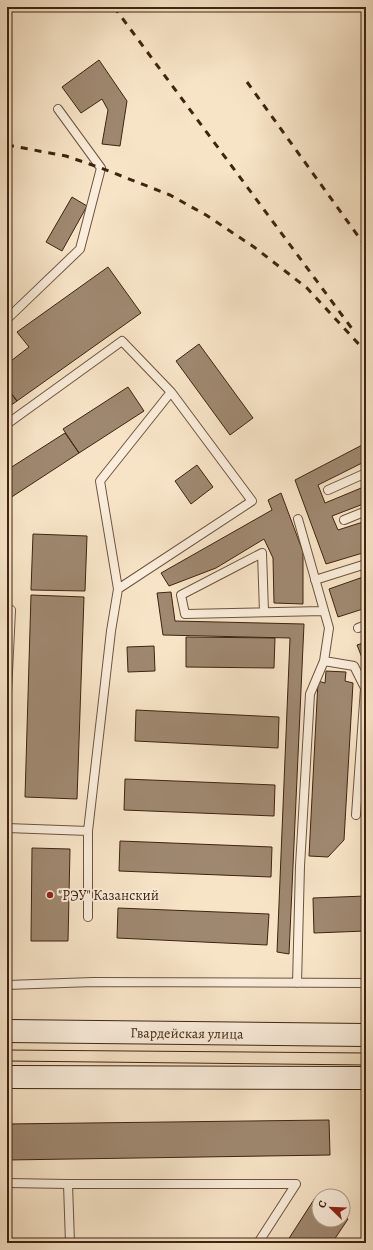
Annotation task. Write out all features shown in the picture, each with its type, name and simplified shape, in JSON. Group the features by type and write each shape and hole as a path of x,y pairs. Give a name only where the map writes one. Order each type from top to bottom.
{"main road":[{"name":"Гвардейская улица","path":"7,1031 365,1034"},
{"path":"7,1077 364,1078"}],"lane":[{"path":"7,319 80,249 101,168 58,109"},
{"path":"7,424 122,341 171,392 252,500 118,589"},
{"path":"88,917 88,831 111,631 118,589 100,481 171,392"},
{"path":"328,490 366,473"},
{"path":"344,520 366,511"},
{"path":"297,983 300,866 310,694 324,662 329,628 298,519"},
{"path":"264,612 262,553 182,595 185,614 324,612"},
{"path":"315,580 366,564"},
{"path":"7,693 11,610"},
{"path":"358,628 366,625"},
{"path":"324,662 354,666 365,688 356,815"},
{"path":"7,828 88,831"},
{"path":"7,984 93,982 366,983"},
{"path":"7,1183 296,1184 258,1243"},
{"path":"68,1184 70,1243"}],"building":[{"path":"99,60 127,101 120,146 102,144 108,110 102,99 81,113 62,87"},
{"path":"72,197 87,206 62,251 46,242"},
{"path":"108,267 141,313 17,401 7,388 7,364 29,347 17,332"},
{"path":"199,344 253,418 230,435 176,361"},
{"path":"128,387 144,411 79,453 63,429"},
{"path":"7,388 17,401 7,408"},
{"path":"65,433 79,453 7,500 7,470"},
{"path":"366,443 366,461 318,485 325,503 366,486 366,503 332,516 338,530 366,521 366,552 326,564 295,480"},
{"path":"197,465 213,487 191,504 175,481"},
{"path":"281,493 303,552 303,604 274,603 273,558 264,539 216,568 169,586 161,573 272,510 268,500"},
{"path":"33,534 87,536 85,591 31,590"},
{"path":"366,576 366,608 338,617 329,589"},
{"path":"171,592 175,621 304,624 289,954 277,952 290,638 163,635 157,593"},
{"path":"31,595 84,597 77,799 25,797"},
{"path":"186,637 275,638 274,668 186,667"},
{"path":"366,642 366,668 357,645"},
{"path":"154,646 155,671 128,672 127,647"},
{"path":"326,671 346,672 345,681 353,683 344,840 328,857 309,856 318,681 325,683"},
{"path":"136,710 279,717 278,748 135,741"},
{"path":"366,737 366,817 362,821"},
{"path":"125,779 275,785 274,816 124,810"},
{"path":"120,841 272,847 271,877 119,871"},
{"name":"\"РЭУ\" Казанский","path":"32,848 70,849 68,941 31,941"},
{"path":"366,896 366,931 314,933 313,898"},
{"path":"118,908 269,914 267,945 117,938"},
{"path":"329,1120 330,1155 7,1160 7,1124"},
{"path":"311,1204 311,1228 342,1228 332,1243 286,1243"},
{"path":"87,1241 138,1241 138,1243 87,1243"}],"tram line":[{"path":"7,1050 366,1053"},
{"path":"7,1061 366,1065"}],"railway":[{"path":"114,7 353,330"},
{"path":"363,7 366,22"},
{"path":"247,82 366,247"},
{"path":"7,145 66,156 101,168 170,195 206,215 254,247 307,288 366,352"}],"place":[{"name":"\"РЭУ\" Казанский","path":"50,895"}]}
